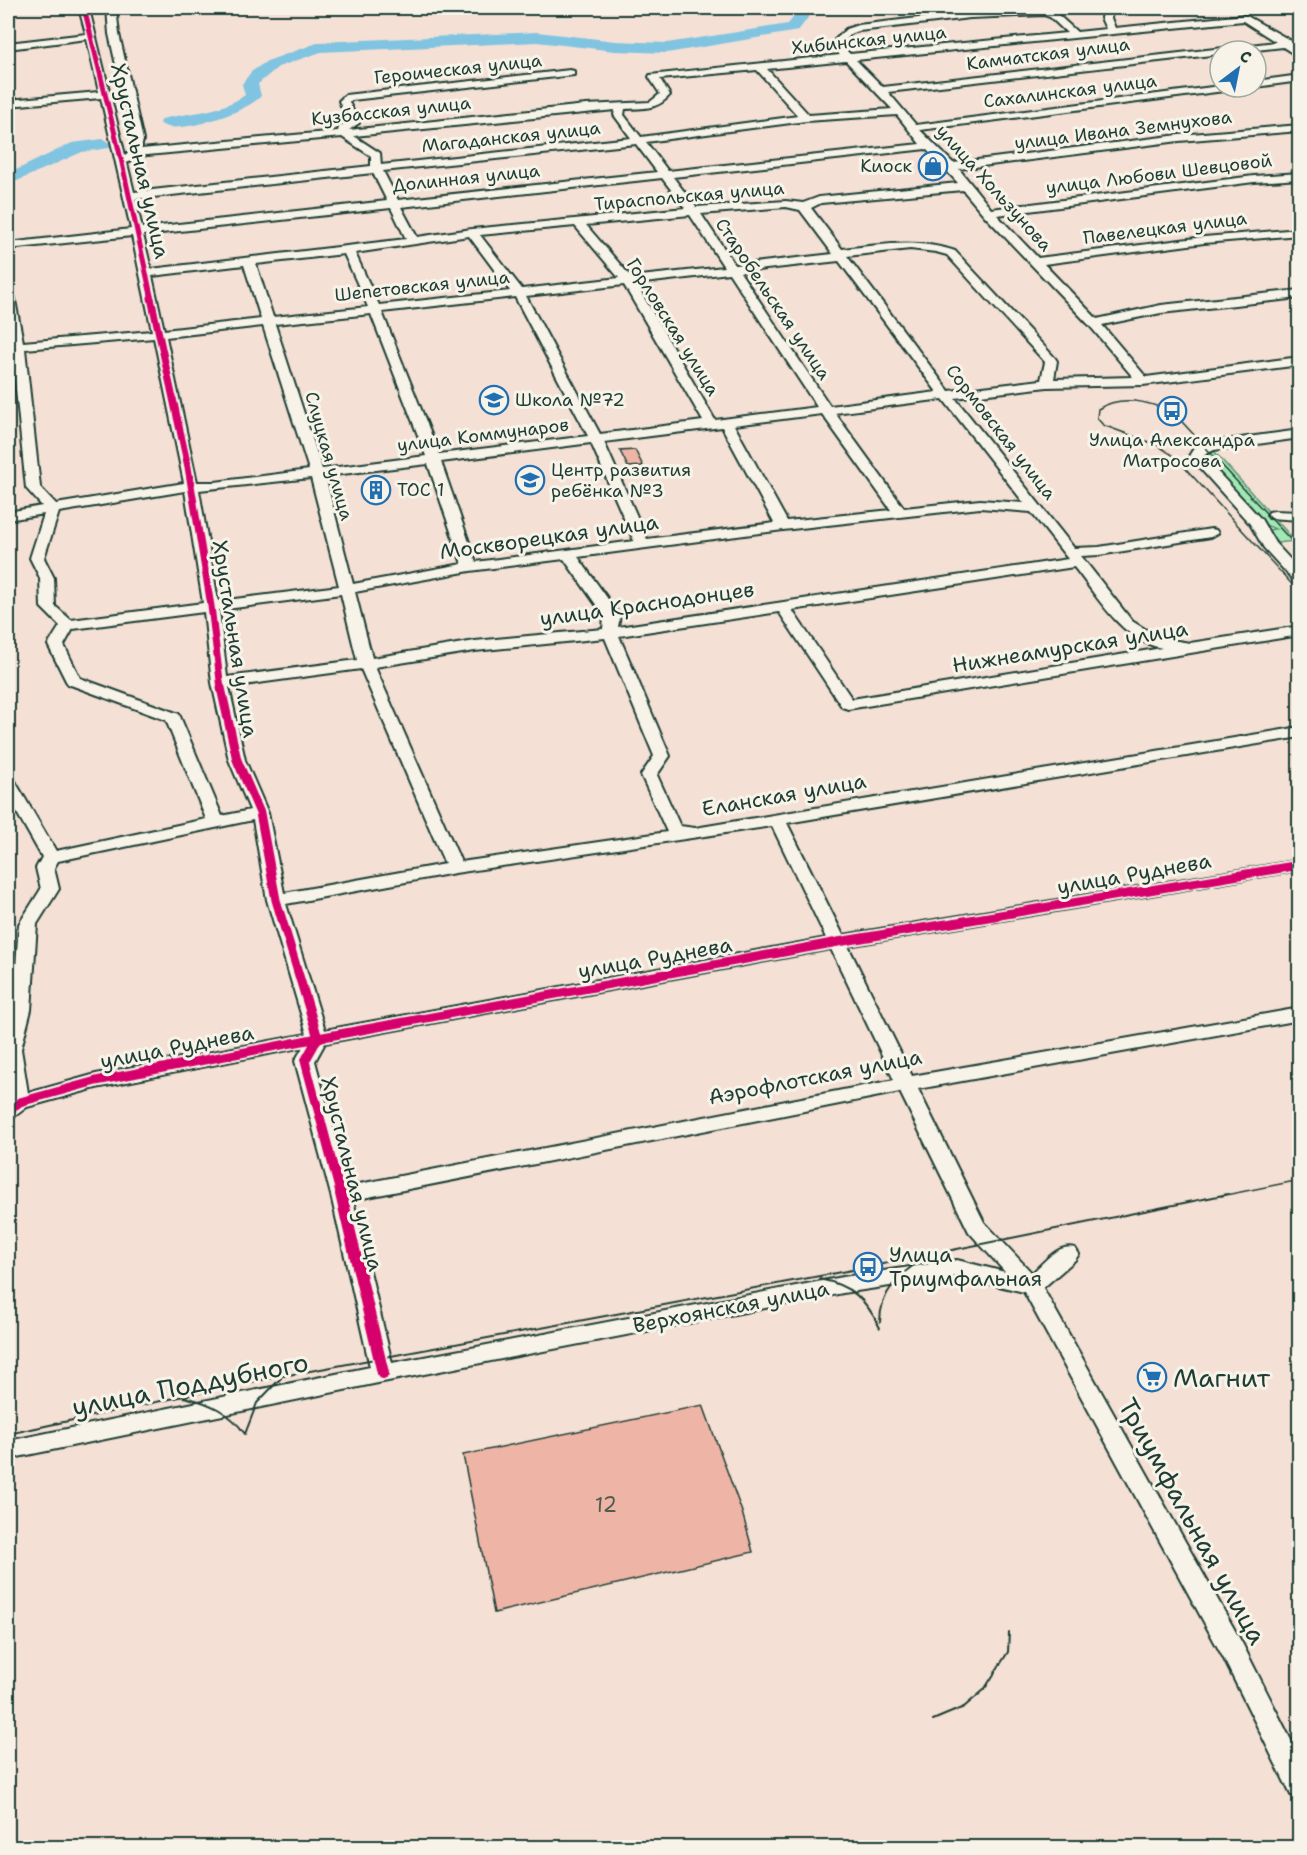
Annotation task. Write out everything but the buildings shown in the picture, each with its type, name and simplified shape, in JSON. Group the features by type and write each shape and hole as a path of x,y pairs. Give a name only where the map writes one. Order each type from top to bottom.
{"street":[{"name":"Хрустальная улица","path":"92,8 86,12 122,163 192,486 212,606 220,683 237,760 260,813 276,900 318,1038 305,1061 341,1195 383,1373"},
{"name":"Хрустальная улица","path":"111,8 114,34 138,140 134,153 122,163"},
{"path":"1107,8 1106,18 1112,31"},
{"path":"1231,8 1265,29 1299,55"},
{"name":"улица Хользунова","path":"1075,35 1053,15 1045,12 970,15 858,28 849,31 835,45 881,90 897,112 951,167 988,213 1094,323 1143,381"},
{"name":"Хибинская улица","path":"652,105 665,95 654,77 1245,18"},
{"path":"8,46 92,36"},
{"name":"Камчатская улица","path":"1268,46 1299,42"},
{"name":"Камчатская улица","path":"881,90 1208,53"},
{"path":"761,68 806,118"},
{"name":"Героическая улица","path":"344,134 343,129 354,123 344,101 348,97 570,73"},
{"path":"1268,82 1299,78"},
{"name":"Сахалинская улица","path":"913,128 1208,90"},
{"path":"8,103 106,94"},
{"name":"Кузбасская улица","path":"134,153 344,134 461,120 652,105"},
{"name":"Старобельская улица","path":"621,106 619,115 693,211 730,270 826,410 900,512"},
{"name":"Магаданская улица","path":"129,196 640,140 806,118 897,112"},
{"name":"улица Ивана Земнухова","path":"951,167 1179,138 1299,128"},
{"path":"344,134 376,155 376,168 413,241"},
{"name":"Долинная улица","path":"8,246 928,146"},
{"name":"улица Любови Шевцовой","path":"988,213 1254,179 1299,176"},
{"name":"Тираспольская улица","path":"348,250 472,232 693,211 786,204 804,207 819,200 966,186"},
{"name":"Сормовская улица","path":"804,207 946,395 1127,624 1154,642 1190,648"},
{"name":"Горловская улица","path":"579,223 628,281 711,424"},
{"path":"472,232 519,294 596,439 642,544"},
{"name":"Павелецкая улица","path":"1035,262 1204,240 1299,232"},
{"name":"Шепетовская улица","path":"13,346 158,334 376,308 519,294 730,270 911,246 939,248 951,253 1051,361 1047,383"},
{"path":"146,273 348,250 376,308 435,459 470,567"},
{"name":"Слуцкая улица","path":"249,262 317,473 366,664 455,868"},
{"path":"1094,323 1161,309 1299,294"},
{"path":"8,295 33,488 53,509 37,558 47,578 48,607 68,625 56,645 74,681 173,717 216,823"},
{"path":"1143,381 1299,361"},
{"name":"улица Коммунаров","path":"8,516 192,486 215,486 946,395 1047,383 1143,381"},
{"name":"Горловская улица","path":"726,422 783,526"},
{"path":"1299,434 1211,446 1199,451 1196,456 1256,522 1269,545 1299,579"},
{"name":"Москворецкая улица","path":"68,625 347,589 470,567 783,526 981,504 1036,508"},
{"path":"1274,515 1299,516"},
{"name":"улица Краснодонцев","path":"220,683 366,664 476,646 610,633 1211,533"},
{"path":"569,555 612,616 610,633 662,756 649,775 674,830 696,833"},
{"name":"Нижнеамурская улица","path":"782,606 848,704 1299,630"},
{"name":"Еланская улица","path":"276,900 455,868 696,833 1299,732"},
{"path":"8,783 51,857"},
{"path":"14,1106 11,1049 22,1010 28,924 50,889 45,868 51,857 260,813"},
{"name":"Триумфальная улица","path":"777,819 976,1227 1031,1286 1233,1651 1299,1786"},
{"name":"улица Руднева","path":"14,1106 96,1081 318,1038 838,942 1299,865"},
{"name":"Аэрофлотская улица","path":"341,1195 906,1084 1299,1014"},
{"path":"1031,1286 1068,1254"},
{"name":"Верхоянская улица","path":"383,1373 843,1285 957,1268 1031,1286"},
{"name":"улица Поддубного","path":"8,1450 383,1373"}],"green space":[{"path":"1212,449 1295,541 1277,543 1268,530 1275,529 1263,524 1201,456"}],"waterway":[{"path":"168,123 202,118 234,108 253,96 250,84 264,69 291,56 320,47 537,37 615,46 667,48 793,28 808,8"},
{"path":"8,180 78,147 103,144"}],"tram line":[{"path":"1300,550 1172,411 1135,401 1116,402 1098,409 1097,418 1103,425 1157,445 1175,457 1300,593"},
{"path":"1221,1196 1300,1180"},
{"path":"8,1434 235,1385 868,1267 1228,1194"},
{"path":"880,1322 883,1302 892,1285 922,1259"},
{"path":"819,1279 849,1289 863,1301 880,1328"},
{"path":"184,1397 202,1402 226,1414 245,1434 257,1403 281,1378"},
{"path":"933,1720 964,1707 984,1690 1008,1652 1009,1632"}],"cycle path":[{"path":"91,8 85,12 122,163 188,467 211,606 220,683 237,760 260,813 276,900 318,1038 305,1061 341,1195 383,1373"},
{"path":"8,1111 20,1102 96,1081 318,1038 838,942 1300,865"}],"place":[{"name":"Киоск","path":"933,166"},
{"name":"Школа №72","path":"494,400"},
{"name":"Улица Александра Матросова","path":"1172,411"},
{"name":"Центр развития ребёнка №3","path":"530,480"},
{"name":"ТОС 1","path":"376,490"},
{"name":"Улица Триумфальная","path":"868,1267"},
{"name":"Магнит","path":"1152,1377"}]}
